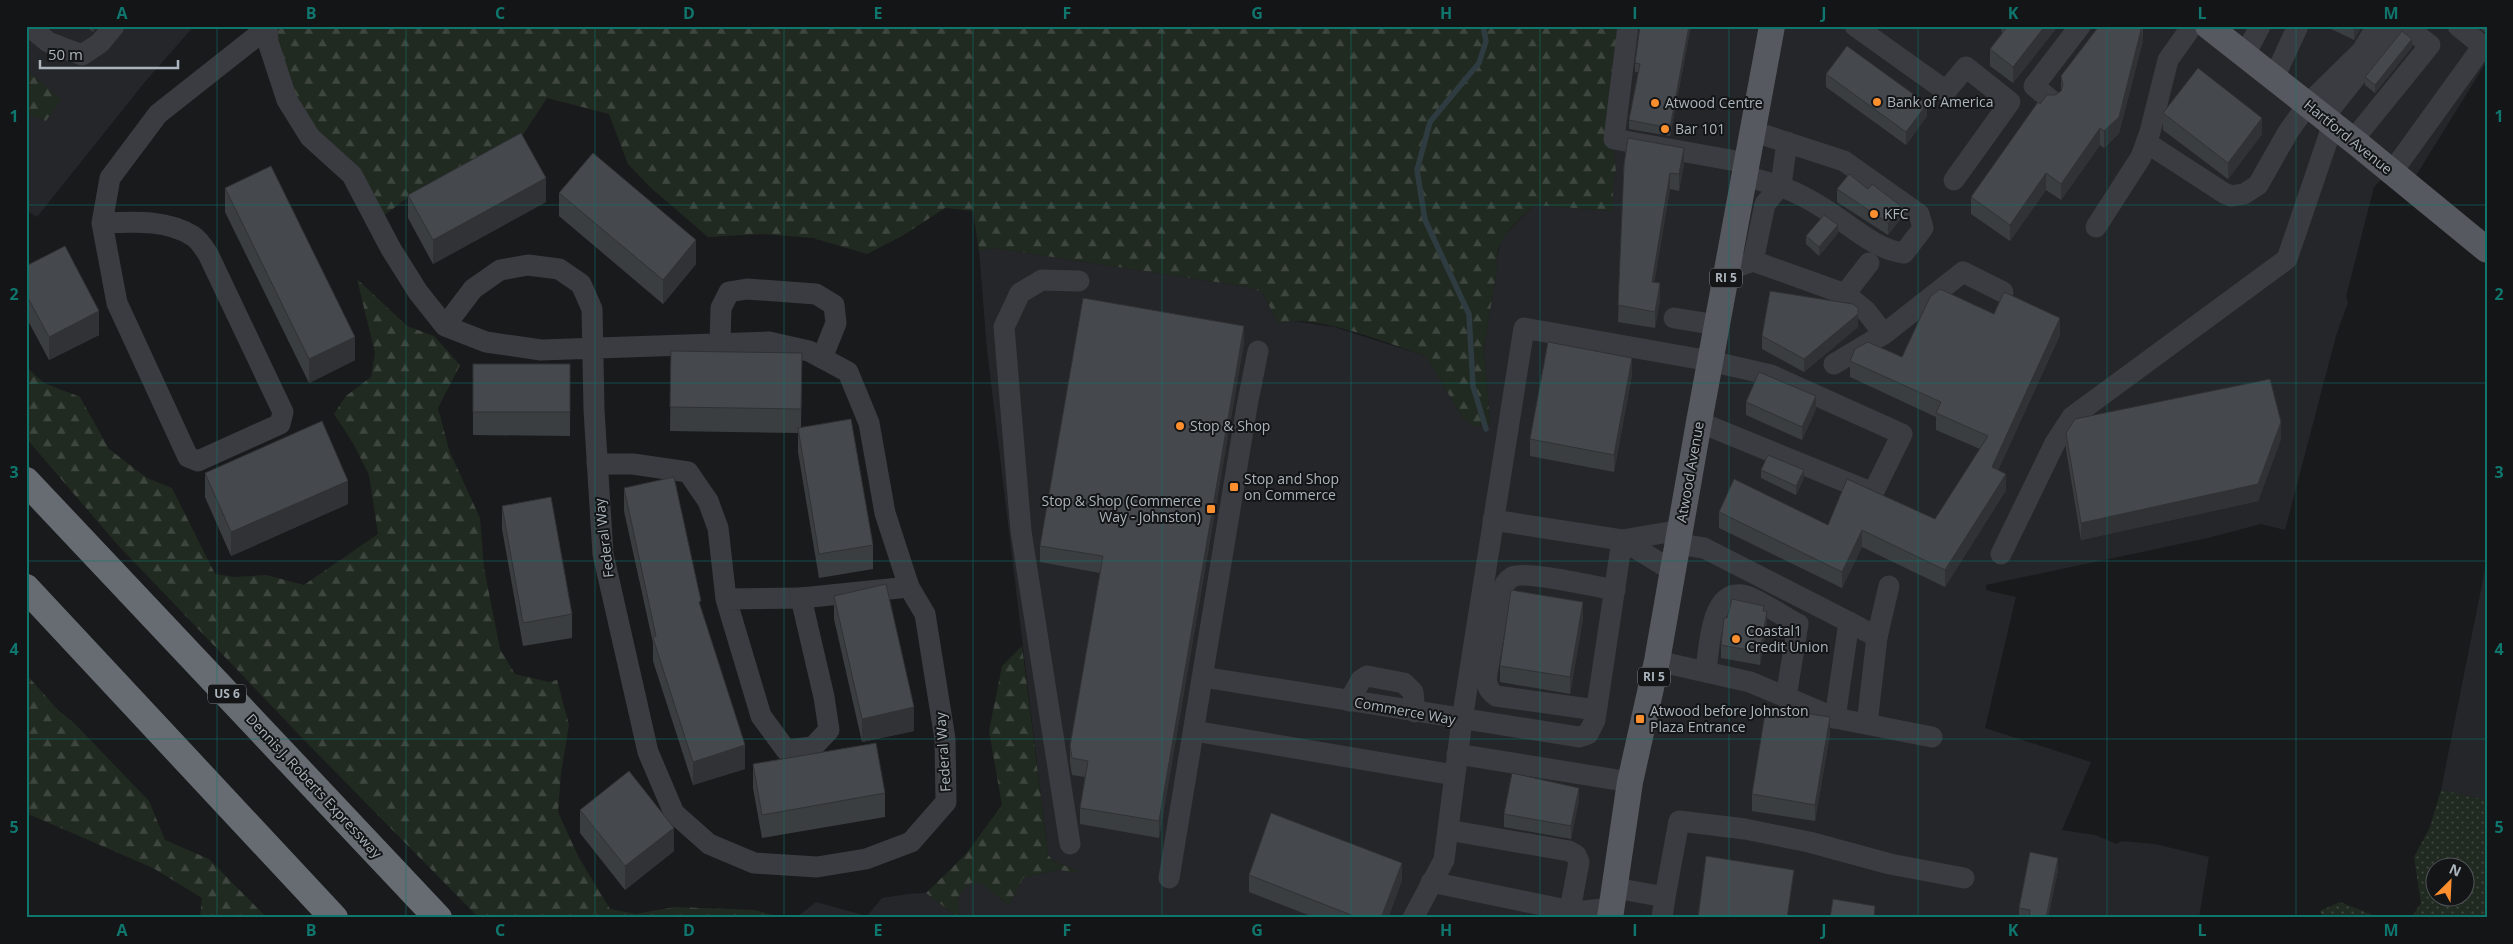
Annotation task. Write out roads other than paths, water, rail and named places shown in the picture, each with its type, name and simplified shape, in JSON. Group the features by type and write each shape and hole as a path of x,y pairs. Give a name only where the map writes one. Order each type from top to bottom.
{"highway":[{"name":"Dennis J. Roberts Expressway","path":"26,480 435,914"},
{"path":"26,588 334,918"}],"main road":[{"name":"Atwood Avenue","path":"1612,905 1630,782 1657,661 1772,26"},
{"name":"Hartford Avenue","path":"2208,26 2330,122 2487,250"}],"street":[{"path":"29,26 48,42 82,55 100,43 114,26"},
{"path":"1628,26 1614,139 1697,155 1745,170 1781,185 1823,207 1890,252 1904,253 1923,228 1919,214 1844,161 1752,131"},
{"path":"2051,100 2034,86 2080,26"},
{"path":"2096,227 2140,157 2146,143 2168,60 2192,26"},
{"path":"2245,56 2260,26"},
{"path":"2274,78 2298,26"},
{"path":"2001,554 2054,443 2072,416 2287,260 2330,122 2362,51 2377,26"},
{"path":"2330,122 2396,26"},
{"path":"2146,143 2214,189 2230,196 2244,194 2258,185 2288,132 2330,122 2430,45 2405,26"},
{"path":"2392,172 2483,46 2458,26"},
{"path":"102,223 139,221 160,224 194,237 208,254 283,412 280,424 198,461 188,457 116,303 102,223 110,178 158,114 267,27"},
{"path":"267,27 268,42 287,100 310,137 352,175 391,249 413,285 445,326 473,289 500,270 528,265 559,269 582,284 592,309 594,348"},
{"path":"1868,30 1946,91 1966,67 2010,102 1954,180"},
{"path":"1753,261 1765,204 1781,185 1788,142"},
{"path":"1727,270 1753,261 1845,294 1866,311 1884,334"},
{"path":"1845,294 1869,263"},
{"path":"1834,364 1884,334 1963,272 2003,292"},
{"path":"1070,844 1021,531 1004,327 1020,293 1042,280 1079,281"},
{"path":"720,343 721,308 729,292 747,289 816,294 834,305 836,323 822,358"},
{"path":"1674,318 1717,325"},
{"name":"Federal Way","path":"445,326 486,342 541,350 720,343 769,342 809,351 848,372 869,423 884,513 909,586 924,614 945,739 946,802 911,842 866,859 817,867 754,863 709,844 674,813 648,752 604,554 597,464 594,348"},
{"path":"1622,540 1596,710 1592,729 1588,734 1579,737 1462,720 1524,328 1710,361 1771,375 1902,434 1873,493 1699,422"},
{"path":"1169,878 1247,406 1258,351"},
{"path":"597,464 633,464 688,472 708,501 718,528 726,598 761,716 786,750 813,747 829,730 824,696 801,598"},
{"path":"1493,520 1622,540 1679,537 1877,637"},
{"path":"1622,540 1673,571"},
{"path":"1596,710 1496,696 1489,691 1486,683 1487,674 1503,586 1511,578 1519,575 1533,576 1615,590"},
{"path":"726,598 801,598 909,586"},
{"path":"1867,724 1877,637 1889,586"},
{"path":"1706,672 1716,613 1721,604 1732,596 1744,595 1798,624 1786,697"},
{"path":"1834,718 1849,622"},
{"path":"1657,661 1750,682 1834,718 1932,737"},
{"name":"Commerce Way","path":"1203,677 1462,720 1444,860 1413,918"},
{"path":"1194,731 1454,775"},
{"path":"1457,754 1630,782"},
{"path":"1662,918 1679,820 1745,829 1809,842 1890,864 1964,878"},
{"path":"1448,830 1569,851 1576,855 1579,862 1577,913"},
{"path":"1432,882 1577,913 1612,905 1665,897"}],"waterway":[{"path":"1483,26 1486,41 1479,63 1430,122 1417,170 1425,220 1469,314 1473,386 1486,429"}],"place":[{"name":"Bank of America","path":"1877,102"},
{"name":"Atwood Centre","path":"1655,103"},
{"name":"Bar 101","path":"1665,129"},
{"name":"KFC","path":"1874,214"},
{"name":"Stop & Shop","path":"1180,426"},
{"name":"Stop and Shop on Commerce","path":"1234,487"},
{"name":"Stop & Shop (Commerce Way - Johnston)","path":"1211,509"},
{"name":"Coastal1 Credit Union","path":"1736,639"},
{"name":"Atwood before Johnston Plaza Entrance","path":"1640,719"}]}
